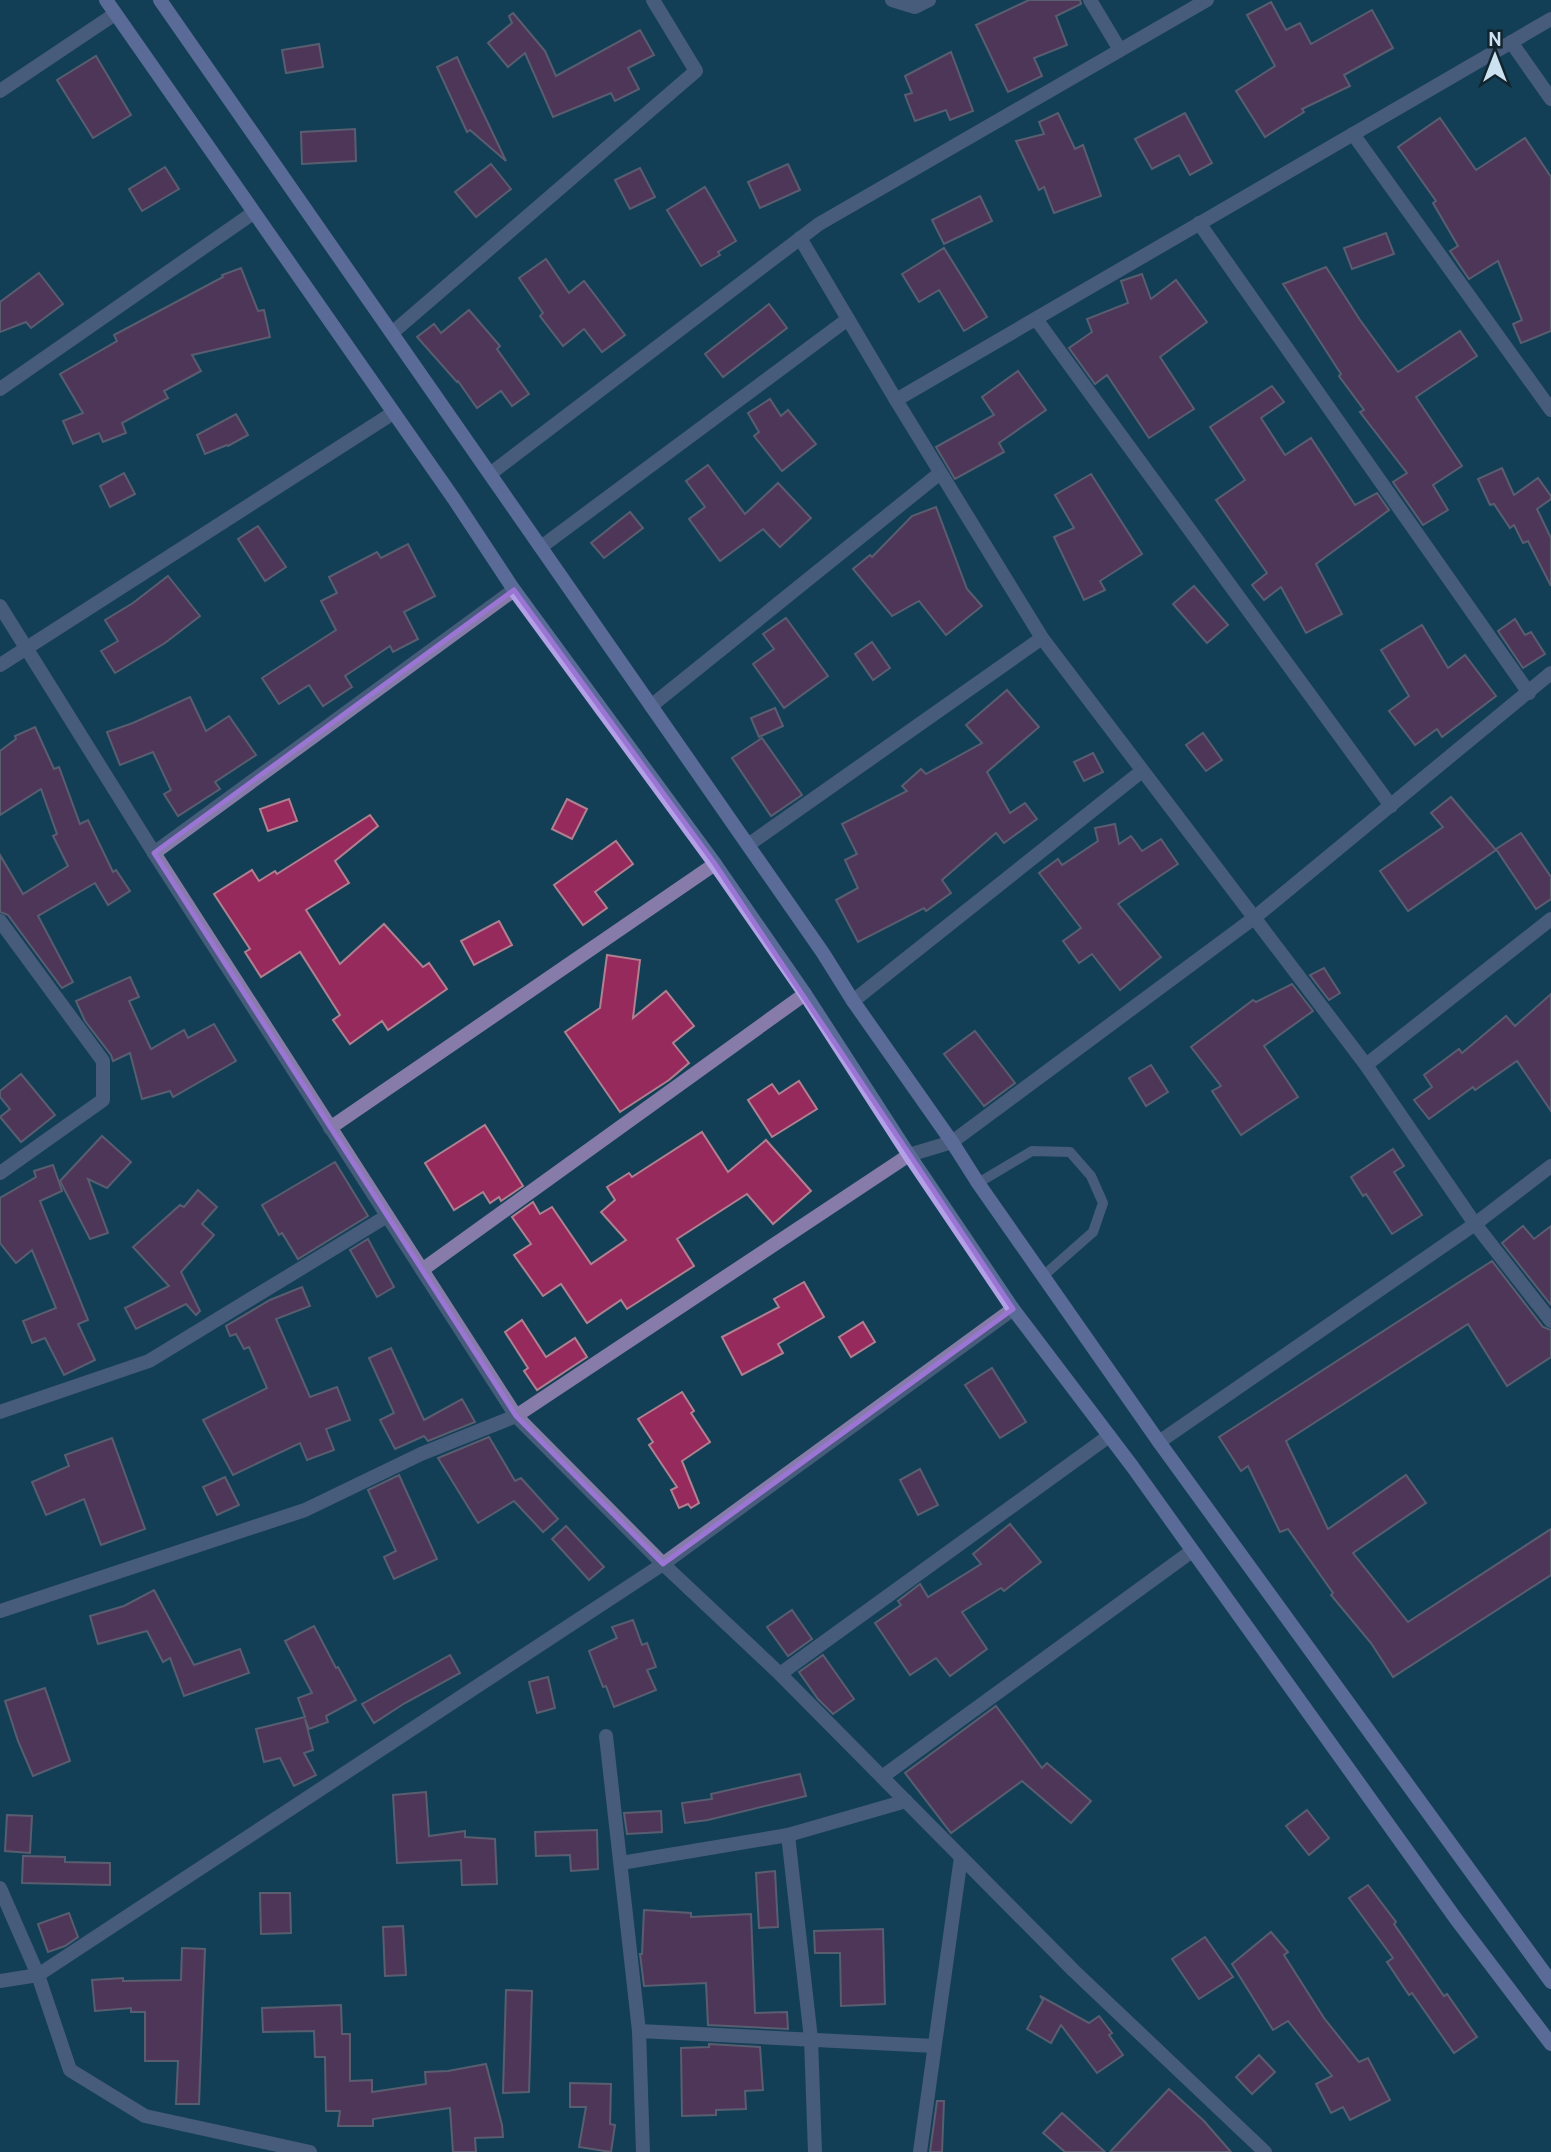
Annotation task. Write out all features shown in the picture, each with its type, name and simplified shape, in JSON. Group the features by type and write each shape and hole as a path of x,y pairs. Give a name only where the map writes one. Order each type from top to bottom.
{"main road":[{"path":"106,0 514,590 715,863 805,993 909,1155 1013,1309 1109,1436 1456,1919 1551,2044"},
{"path":"160,0 748,845 1042,1277 1551,1982"}],"street":[{"path":"392,333 696,71 653,0"},
{"path":"892,0 915,7 929,0"},
{"path":"1090,0 1120,50"},
{"path":"490,474 819,224 1207,0"},
{"path":"0,91 115,13"},
{"path":"896,400 1551,19"},
{"path":"1511,42 1551,99"},
{"path":"1353,134 1551,411"},
{"path":"0,389 253,214"},
{"path":"1199,223 1529,693"},
{"path":"800,238 1042,638 1366,1065 1475,1223 1549,1313"},
{"path":"541,547 848,319"},
{"path":"1036,319 1391,806"},
{"path":"0,665 393,412"},
{"path":"651,706 940,473"},
{"path":"153,853 514,590"},
{"path":"0,606 153,853 516,1416 663,1564 780,1674 1074,1971 1265,2152"},
{"path":"748,845 1042,638"},
{"path":"0,1611 305,1510 421,1454 516,1416 909,1155 952,1142 1254,918 1551,673"},
{"path":"853,1001 1142,771"},
{"path":"330,1128 715,863"},
{"path":"1366,1065 1551,919"},
{"path":"0,921 103,1061 103,1100 0,1173"},
{"path":"422,1270 805,993"},
{"path":"1159,1442 1475,1223 1551,1166"},
{"path":"0,1412 149,1361 387,1216"},
{"path":"0,1981 38,1975 663,1564 1013,1309"},
{"path":"780,1674 1109,1436"},
{"path":"882,1777 1192,1551"},
{"path":"606,1736 639,2031 643,2152"},
{"path":"621,1863 789,1835 906,1801"},
{"path":"789,1835 811,2039 816,2152"},
{"path":"920,2152 961,1857"},
{"path":"0,1888 38,1975 70,2070 145,2116 310,2152"},
{"path":"639,2031 934,2046"}],"lane":[{"path":"978,1183 1032,1151 1070,1152 1091,1176 1103,1203 1093,1232 1042,1277"}],"highlighted area":[{"path":"514,590 715,864 1013,1309 663,1564 516,1416 154,853"}],"building":[{"path":"1029,0 1080,0 1081,4 1056,16 1067,45 1034,58 1042,76 1008,92 976,25"},
{"path":"1271,2 1286,30 1300,23 1311,44 1372,10 1393,48 1344,75 1350,86 1302,109 1304,112 1265,137 1236,91 1275,66 1247,15"},
{"path":"513,13 545,51 556,76 640,30 654,55 628,68 639,89 615,101 611,93 553,117 525,53 508,67 488,43 512,23 509,16"},
{"path":"319,44 323,67 286,73 282,50"},
{"path":"951,52 973,111 950,120 946,110 915,121 905,95 912,93 905,76"},
{"path":"96,56 131,115 93,138 57,80"},
{"path":"457,57 506,161 470,130 467,132 437,67"},
{"path":"1058,113 1075,149 1083,145 1101,196 1054,213 1044,187 1039,190 1016,141 1044,134 1039,122"},
{"path":"1185,113 1212,163 1190,175 1179,155 1152,169 1135,139"},
{"path":"1440,118 1476,170 1525,138 1551,177 1551,331 1521,343 1513,324 1522,320 1498,261 1469,279 1450,251 1458,246 1433,203 1436,201 1398,147"},
{"path":"355,129 356,161 302,164 301,132"},
{"path":"491,164 511,189 476,217 455,192"},
{"path":"788,164 800,190 760,208 748,182"},
{"path":"165,167 179,189 142,211 129,189"},
{"path":"640,168 655,197 630,209 615,180"},
{"path":"705,187 736,241 701,266 667,210"},
{"path":"980,196 992,221 944,244 932,220"},
{"path":"1386,233 1394,254 1352,269 1344,248"},
{"path":"944,248 987,317 964,331 939,290 919,302 902,274"},
{"path":"546,259 569,293 584,281 625,335 602,352 584,329 563,346 540,316 543,313 519,278"},
{"path":"1326,267 1398,372 1460,331 1477,356 1416,397 1462,466 1433,485 1448,510 1423,525 1393,482 1407,473 1360,412 1364,410 1339,376 1341,374 1283,284"},
{"path":"241,268 258,311 264,310 270,337 192,355 201,371 164,391 168,398 122,423 126,433 103,442 99,433 73,444 63,421 83,413 60,374 117,341 114,335 223,277 222,275"},
{"path":"39,273 63,304 31,328 26,322 0,332 0,302"},
{"path":"1142,274 1151,299 1176,280 1207,322 1160,357 1194,409 1149,438 1107,375 1095,384 1069,348 1092,332 1087,319 1128,303 1121,281"},
{"path":"769,304 787,328 723,377 705,354"},
{"path":"469,310 500,346 497,349 529,394 512,406 501,391 477,408 458,381 417,337 434,324 441,333"},
{"path":"1018,371 1046,410 999,443 1004,452 955,479 936,447 994,415 982,397"},
{"path":"1272,386 1284,402 1261,418 1285,455 1311,438 1355,505 1377,493 1389,510 1316,564 1342,614 1306,633 1281,587 1264,600 1252,585 1267,573 1216,500 1245,480 1210,427"},
{"path":"770,399 781,416 788,410 816,444 782,471 754,436 759,432 748,413"},
{"path":"236,414 248,435 205,454 197,435"},
{"path":"708,465 745,514 778,483 811,518 780,547 763,529 720,561 689,519 705,507 686,481"},
{"path":"1502,468 1514,495 1538,478 1551,496 1551,499 1537,509 1551,538 1551,586 1528,541 1523,543 1514,525 1510,528 1494,504 1490,505 1478,479"},
{"path":"124,473 135,494 110,507 100,486"},
{"path":"1091,474 1142,554 1100,581 1105,590 1084,600 1054,537 1074,528 1055,495"},
{"path":"936,507 967,589 982,606 946,635 919,601 892,616 853,569 870,555 872,557 912,516"},
{"path":"630,512 643,528 604,558 591,543"},
{"path":"258,526 286,567 265,581 238,539"},
{"path":"408,544 435,596 404,612 418,639 393,652 390,646 345,676 352,687 323,706 309,685 279,704 262,678 336,630 321,601 337,593 329,577 377,552 381,558"},
{"path":"168,576 200,616 165,643 115,673 101,651 118,641 105,620"},
{"path":"1194,586 1228,625 1207,643 1173,604"},
{"path":"786,618 828,676 784,708 753,664 774,649 763,634"},
{"path":"1515,619 1525,635 1531,632 1545,654 1523,668 1498,631"},
{"path":"1422,625 1448,668 1465,655 1496,696 1442,737 1437,729 1415,745 1389,711 1409,696 1381,650"},
{"path":"872,642 890,668 873,680 855,654"},
{"path":"1007,690 1039,727 987,772 1010,813 1025,803 1037,819 1004,843 996,833 942,880 951,893 926,911 924,908 858,942 836,900 858,888 845,860 857,854 842,824 907,791 902,786 921,769 926,774 982,743 966,725"},
{"path":"190,697 206,731 229,716 256,755 215,782 220,789 178,816 164,794 171,790 153,752 120,765 107,732"},
{"path":"775,708 783,726 759,737 751,718"},
{"path":"35,727 54,769 59,767 80,824 88,820 113,872 116,870 130,891 108,905 95,883 38,916 73,982 62,988 8,915 0,912 0,855 23,894 68,866 53,836 57,834 41,789 0,815 0,751 16,739 15,736"},
{"path":"1203,733 1222,760 1206,771 1186,745"},
{"path":"762,738 802,795 771,816 732,758"},
{"path":"1093,753 1103,772 1084,781 1074,762"},
{"path":"1451,797 1496,850 1408,911 1380,871 1443,827 1431,813"},
{"path":"289,799 297,821 268,831 260,809"},
{"path":"567,799 587,809 572,839 552,829"},
{"path":"370,815 378,826 335,861 349,883 306,910 340,964 384,924 423,967 429,963 447,989 388,1030 382,1021 350,1044 333,1020 340,1015 300,952 261,977 245,952 250,949 214,894 252,870 259,881 275,871 277,874"},
{"path":"1115,824 1119,844 1131,836 1142,851 1161,839 1178,864 1118,904 1161,957 1120,990 1092,954 1079,963 1063,941 1081,928 1039,873 1058,859 1062,865 1098,841 1095,828"},
{"path":"1521,833 1551,877 1551,899 1536,909 1496,849"},
{"path":"616,841 633,864 595,892 607,908 583,925 554,885"},
{"path":"499,921 512,945 474,965 461,941"},
{"path":"607,955 640,960 633,1018 666,991 694,1026 673,1043 689,1063 669,1080 620,1112 565,1032 600,1008"},
{"path":"1324,968 1340,993 1329,1000 1310,975"},
{"path":"130,977 139,997 129,1001 151,1049 184,1030 188,1038 214,1024 236,1061 173,1097 170,1091 142,1099 130,1053 113,1061 85,1021 76,1001"},
{"path":"1292,984 1313,1011 1264,1046 1298,1097 1241,1135 1212,1091 1221,1086 1191,1047 1253,1000 1256,1002"},
{"path":"1551,994 1551,1111 1517,1061 1475,1090 1473,1087 1429,1119 1414,1100 1432,1087 1424,1075 1459,1049 1462,1053 1506,1016 1515,1026"},
{"path":"975,1031 1015,1083 984,1106 944,1054"},
{"path":"1151,1065 1168,1092 1146,1106 1129,1078"},
{"path":"21,1074 55,1115 21,1142 0,1117 10,1109 0,1097 0,1091"},
{"path":"799,1081 817,1109 772,1137 748,1100 772,1084 779,1094"},
{"path":"485,1125 523,1186 501,1201 499,1197 490,1203 483,1192 454,1210 425,1163"},
{"path":"702,1132 728,1172 766,1140 811,1191 773,1224 747,1194 677,1239 694,1266 627,1309 621,1300 587,1323 561,1284 543,1296 514,1255 531,1244 512,1217 533,1202 540,1214 552,1207 591,1264 626,1240 601,1212 615,1200 607,1187 629,1173 632,1177"},
{"path":"102,1136 131,1162 107,1188 88,1179 108,1233 90,1239 60,1181"},
{"path":"1393,1149 1404,1166 1394,1172 1422,1215 1392,1234 1366,1194 1363,1196 1351,1177"},
{"path":"335,1162 368,1216 298,1259 282,1233 279,1235 262,1205"},
{"path":"53,1165 62,1191 40,1201 88,1320 78,1324 95,1360 64,1375 45,1338 32,1343 23,1321 56,1308 32,1250 16,1263 0,1243 0,1198 36,1177 34,1171"},
{"path":"198,1190 217,1207 202,1224 214,1235 181,1272 200,1311 196,1315 186,1304 136,1329 125,1308 169,1286 133,1247 180,1205 184,1207"},
{"path":"1523,1226 1534,1239 1551,1226 1551,1305 1502,1243"},
{"path":"368,1239 394,1287 377,1297 350,1250"},
{"path":"1492,1261 1543,1327 1551,1330 1551,1357 1507,1386 1468,1324 1286,1441 1328,1529 1406,1475 1426,1503 1353,1553 1408,1622 1551,1529 1551,1575 1393,1677 1371,1643 1331,1595 1333,1593 1288,1529 1280,1532 1248,1466 1241,1471 1219,1437"},
{"path":"804,1282 824,1317 778,1344 783,1353 742,1375 722,1337 779,1307 774,1299"},
{"path":"302,1287 310,1306 276,1319 310,1397 337,1387 350,1420 326,1429 334,1450 307,1460 300,1443 233,1475 203,1420 267,1388 249,1347 244,1349 236,1334 230,1336 226,1326 270,1300"},
{"path":"522,1320 546,1357 575,1338 587,1357 537,1390 524,1371 528,1368 505,1332"},
{"path":"863,1322 875,1342 851,1357 839,1337"},
{"path":"391,1348 424,1420 462,1399 475,1422 428,1441 424,1436 395,1449 380,1420 394,1413 369,1358"},
{"path":"992,1368 1026,1422 1000,1438 965,1385"},
{"path":"682,1392 694,1411 691,1413 710,1442 682,1461 699,1503 691,1508 688,1504 679,1508 671,1490 677,1487 649,1445 653,1442 638,1419"},
{"path":"489,1437 515,1481 521,1478 558,1519 543,1532 514,1501 478,1523 438,1458"},
{"path":"112,1438 145,1529 101,1545 84,1499 46,1515 32,1482 69,1466 65,1455"},
{"path":"920,1469 938,1505 918,1515 900,1480"},
{"path":"399,1475 437,1559 394,1579 384,1557 396,1551 368,1490"},
{"path":"225,1477 239,1505 217,1515 203,1487"},
{"path":"1010,1524 1041,1562 1004,1591 1001,1588 962,1612 987,1649 950,1676 936,1658 910,1675 875,1623 901,1605 898,1601 920,1584 928,1597 981,1564 973,1554"},
{"path":"566,1526 604,1567 589,1580 552,1539"},
{"path":"154,1590 194,1665 240,1649 249,1673 184,1696 170,1658 163,1662 147,1631 98,1644 90,1616 124,1606"},
{"path":"792,1610 812,1639 788,1656 767,1627"},
{"path":"633,1620 642,1645 647,1643 656,1667 647,1670 656,1690 614,1707 589,1651 617,1638 612,1627"},
{"path":"314,1626 356,1700 326,1716 328,1722 309,1729 305,1719 313,1750 304,1753 316,1775 294,1786 280,1758 264,1762 256,1729 305,1717 298,1698 312,1693 285,1641"},
{"path":"450,1655 460,1673 374,1723 362,1704"},
{"path":"823,1655 854,1699 833,1714 818,1699 799,1672"},
{"path":"548,1677 555,1708 537,1713 529,1682"},
{"path":"45,1688 70,1761 33,1776 5,1701"},
{"path":"996,1706 1042,1768 1047,1763 1091,1801 1071,1823 1022,1781 951,1833 905,1773"},
{"path":"800,1774 806,1796 685,1823 682,1803 712,1799 711,1794"},
{"path":"426,1792 429,1836 465,1831 465,1837 495,1839 497,1884 462,1885 461,1860 397,1863 393,1795"},
{"path":"1307,1810 1329,1838 1309,1855 1286,1826"},
{"path":"661,1811 662,1832 627,1834 624,1813"},
{"path":"7,1815 32,1816 30,1853 5,1851"},
{"path":"597,1830 598,1869 571,1871 570,1855 536,1856 535,1832"},
{"path":"23,1856 65,1857 65,1862 110,1863 110,1885 22,1883"},
{"path":"775,1871 778,1927 759,1928 756,1873"},
{"path":"1368,1885 1396,1922 1394,1924 1444,1996 1447,1994 1477,2037 1454,2053 1412,1993 1409,1995 1387,1962 1393,1958 1349,1898"},
{"path":"260,1893 290,1893 291,1933 261,1934"},
{"path":"644,1910 691,1913 691,1917 751,1914 755,2013 787,2012 788,2029 708,2025 706,1983 644,1986 640,1954"},
{"path":"69,1913 78,1937 65,1946 48,1952 38,1924"},
{"path":"403,1926 406,1975 385,1976 383,1927"},
{"path":"883,1929 885,2004 841,2006 840,1953 815,1953 814,1931"},
{"path":"1271,1932 1288,1952 1284,1955 1324,2018 1359,2062 1368,2058 1390,2100 1350,2120 1343,2107 1331,2113 1316,2084 1332,2076 1288,2021 1273,2030 1232,1964"},
{"path":"1205,1937 1233,1977 1199,1999 1172,1959"},
{"path":"182,1948 205,1949 199,2104 176,2104 178,2061 145,2061 145,2012 131,2012 131,2008 95,2011 92,1980 181,1980"},
{"path":"506,1990 532,1991 529,2092 503,2093"},
{"path":"1040,1996 1089,2023 1099,2016 1112,2033 1109,2035 1123,2055 1097,2073 1061,2025 1051,2043 1027,2029 1043,2000"},
{"path":"341,2005 342,2034 350,2034 350,2081 372,2080 372,2092 426,2084 425,2072 486,2064 503,2137 475,2138 476,2152 453,2152 450,2108 373,2119 373,2126 338,2126 340,2111 326,2111 325,2057 315,2057 314,2031 263,2032 262,2008"},
{"path":"709,2044 760,2047 763,2090 745,2091 746,2109 716,2110 716,2115 682,2116 681,2048 709,2047"},
{"path":"1259,2055 1275,2072 1252,2094 1236,2077"},
{"path":"570,2083 611,2084 610,2124 615,2125 611,2152 579,2147 586,2107 570,2107"},
{"path":"1169,2089 1204,2121 1231,2152 1110,2152"},
{"path":"937,2101 944,2101 942,2152 930,2152"},
{"path":"1062,2113 1105,2152 1065,2152 1043,2133"}]}
